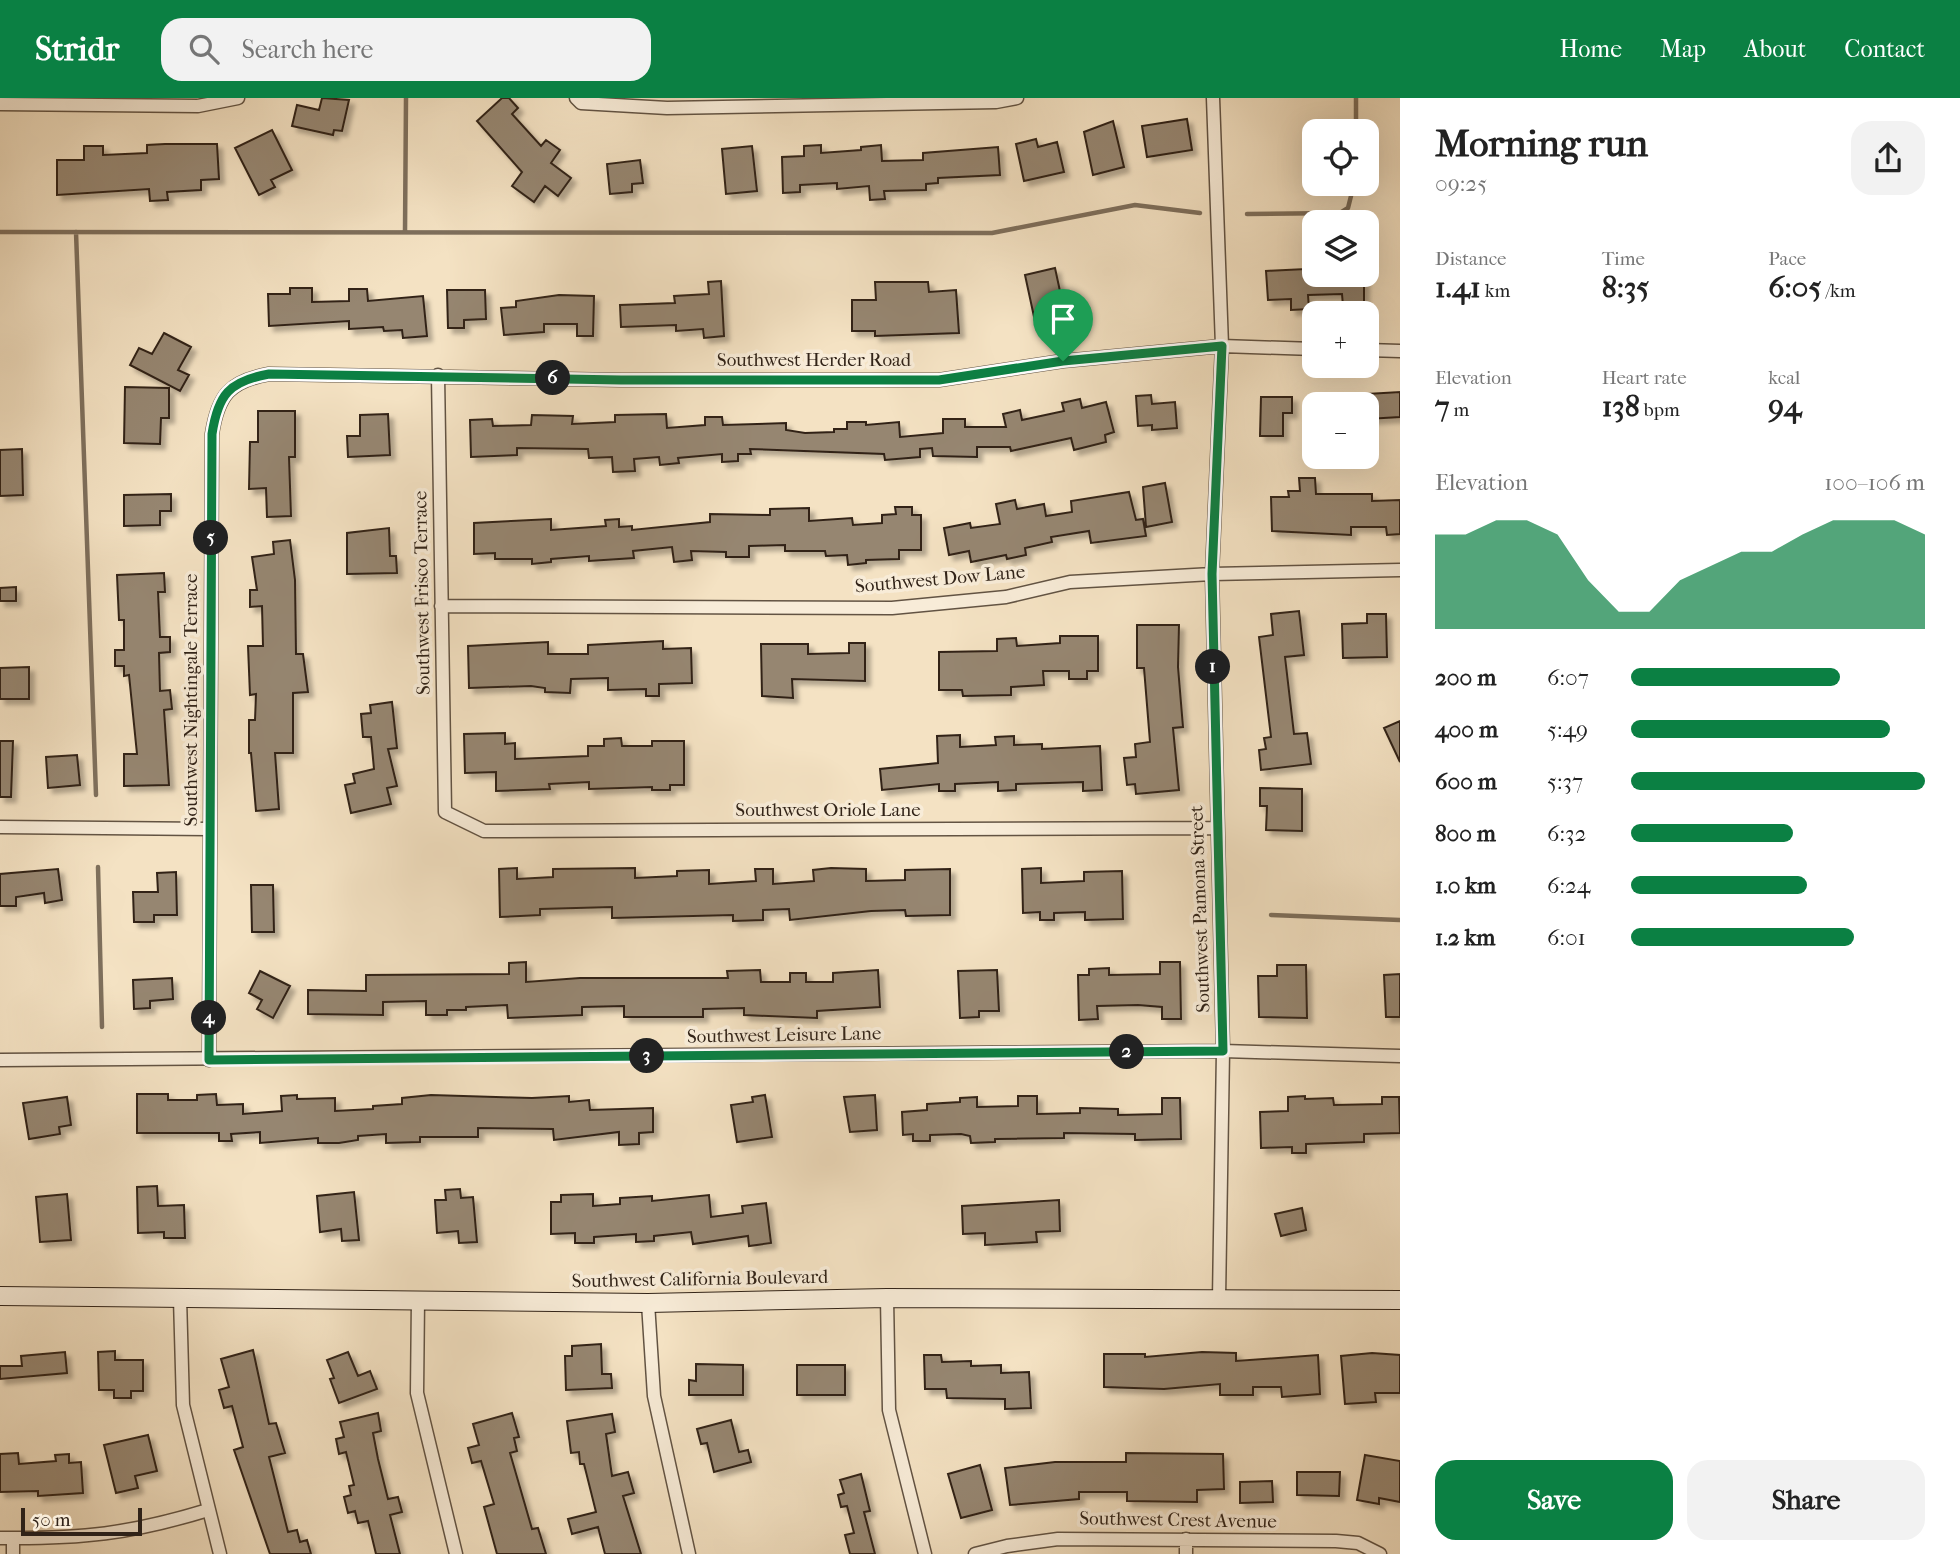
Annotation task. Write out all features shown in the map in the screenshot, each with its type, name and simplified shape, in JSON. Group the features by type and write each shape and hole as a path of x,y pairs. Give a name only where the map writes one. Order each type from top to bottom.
{"street":[{"path":"0,104 43,101 198,106 239,98"},
{"path":"576,98 581,103 667,108 767,103 1017,98"},
{"name":"Southwest Pamona Street","path":"1213,98 1222,346 1212,574 1223,1051 1219,1299"},
{"name":"Southwest Herder Road","path":"311,374 621,380 939,380 1063,361 1222,346 1302,349"},
{"path":"1379,350 1400,351"},
{"name":"Southwest Nightingale Terrace","path":"209,1060 212,434 215,414 229,389 241,380 269,374 311,374"},
{"name":"Southwest Frisco Terrace","path":"438,375 445,812"},
{"name":"Southwest Dow Lane","path":"441,606 892,608 1006,597 1070,582 1212,574 1400,570"},
{"name":"Southwest Oriole Lane","path":"445,812 484,831 1216,828"},
{"path":"0,827 209,829"},
{"name":"Southwest Leisure Lane","path":"0,1060 1223,1051 1400,1056"},
{"name":"Southwest California Boulevard","path":"0,1296 648,1303 887,1298 1400,1300"},
{"path":"180,1298 183,1405 220,1554"},
{"path":"887,1298 889,1410 925,1554"},
{"path":"418,1299 417,1393 456,1554"},
{"path":"648,1303 654,1396 689,1554"},
{"path":"13,1554 7,1538 80,1538 116,1534 208,1510"},
{"name":"Southwest Crest Avenue","path":"975,1554 1007,1546 1058,1539 1336,1541 1359,1543 1380,1554"},
{"path":"1186,1539 1186,1554"}],"building":[{"path":"322,98 349,100 342,131 334,130 333,135 292,126 297,105 319,110"},
{"path":"502,98 509,98 518,108 512,114 541,146 546,140 560,150 551,163 571,178 558,196 545,186 534,202 512,186 522,172 477,121"},
{"path":"1187,119 1192,150 1147,157 1142,126"},
{"path":"1113,121 1124,167 1093,175 1084,132"},
{"path":"272,130 292,170 271,180 275,187 259,195 235,148"},
{"path":"1036,139 1038,147 1057,142 1064,172 1024,181 1016,144"},
{"path":"217,144 219,179 201,180 201,190 167,192 168,200 150,201 149,189 57,195 57,160 84,160 84,146 103,146 103,155 147,153 147,145"},
{"path":"821,145 821,153 861,150 861,147 881,145 882,161 923,160 923,153 998,147 1000,175 938,178 938,183 926,184 926,190 884,191 885,199 870,200 869,186 837,189 837,183 800,185 800,192 783,193 782,157 804,156 804,146"},
{"path":"752,146 757,191 726,194 722,149"},
{"path":"640,160 643,183 632,184 632,192 610,194 607,164"},
{"path":"1055,268 1066,319 1036,326 1025,275"},
{"path":"1302,269 1302,287 1364,287 1364,301 1343,301 1342,294 1308,295 1308,301 1302,301 1302,309 1291,310 1291,299 1268,300 1266,271"},
{"path":"721,281 724,336 704,338 703,329 676,331 676,325 621,327 620,305 675,303 674,296 709,294 708,282"},
{"path":"875,282 928,282 929,292 956,290 959,333 875,336 875,331 852,331 852,300 876,300"},
{"path":"290,288 312,288 312,302 349,301 349,289 367,289 368,301 423,296 427,336 403,338 402,330 384,331 383,327 349,329 349,321 269,326 268,294 290,294"},
{"path":"447,290 485,290 486,319 464,320 464,328 448,328"},
{"path":"559,295 594,296 593,336 577,336 577,324 544,324 544,332 504,335 501,308 516,307 516,301"},
{"path":"164,333 191,347 178,370 189,375 180,391 130,365 139,348 152,354"},
{"path":"125,387 169,388 169,418 161,418 160,444 124,443"},
{"path":"1400,392 1400,417 1379,418 1379,393"},
{"path":"1151,395 1152,404 1175,402 1177,428 1152,430 1152,425 1138,426 1136,396"},
{"path":"1261,397 1292,397 1292,413 1283,413 1283,436 1260,436"},
{"path":"1080,399 1082,408 1106,402 1114,432 1105,435 1106,442 1074,450 1071,438 1011,451 1010,447 977,447 977,457 933,456 932,448 920,449 920,457 885,460 884,454 750,449 751,454 738,454 738,461 722,462 722,454 678,458 679,463 660,465 659,457 634,459 635,471 613,472 612,457 589,458 588,449 517,448 517,455 471,457 470,420 492,419 493,426 531,425 532,415 573,416 572,424 615,422 615,415 666,414 667,428 705,425 705,417 722,417 723,425 786,423 786,430 805,433 847,429 847,422 866,422 866,425 899,422 900,437 943,433 943,419 965,419 965,427 1006,427 1003,414 1020,410 1022,420 1064,411 1062,403"},
{"path":"258,411 295,411 295,457 289,457 291,516 267,517 266,488 249,489 250,442 258,442"},
{"path":"388,414 390,455 348,457 347,436 360,436 360,415"},
{"path":"22,449 23,495 0,496 0,450"},
{"path":"1299,478 1315,478 1316,494 1372,494 1372,501 1400,500 1400,534 1387,535 1386,527 1351,527 1351,535 1272,531 1271,497 1289,497 1288,491 1300,491"},
{"path":"1165,483 1172,522 1146,527 1143,487"},
{"path":"1129,492 1136,520 1143,519 1146,536 1091,543 1089,531 1051,537 1052,542 1025,548 1026,555 1007,559 1006,555 971,562 969,551 949,555 944,528 970,523 971,528 1000,524 996,504 1015,500 1017,509 1044,504 1046,516 1072,512 1071,501"},
{"path":"171,494 171,511 160,511 160,525 124,526 124,495"},
{"path":"895,507 912,507 912,515 921,515 921,550 899,550 899,559 866,560 866,563 848,565 847,555 826,556 825,551 785,551 785,545 749,546 749,557 726,557 726,552 691,551 692,560 674,562 672,547 633,551 634,558 589,561 589,556 551,559 551,562 532,564 532,559 495,559 495,553 474,554 474,523 551,519 551,530 606,526 605,520 619,519 619,527 632,526 632,530 710,522 710,514 770,515 770,509 809,508 809,521 852,518 853,525 882,523 882,515 896,514"},
{"path":"389,528 390,556 396,556 397,573 347,574 347,533"},
{"path":"290,540 295,580 296,654 303,654 308,692 293,693 293,753 275,753 279,809 256,811 249,753 249,720 255,720 256,694 250,695 248,646 263,646 262,606 250,607 250,590 257,590 252,557 274,554 273,542"},
{"path":"164,573 165,592 158,592 160,637 170,637 170,652 159,653 160,691 170,690 172,709 164,710 169,785 124,786 124,754 137,754 129,675 124,676 124,666 115,666 115,650 124,650 124,620 119,620 117,575"},
{"path":"16,587 16,601 0,601 0,588"},
{"path":"1299,611 1304,655 1285,657 1294,734 1307,733 1311,764 1261,770 1259,750 1266,749 1264,738 1271,737 1259,637 1273,635 1271,614"},
{"path":"1367,614 1386,614 1387,657 1343,658 1342,624 1367,623"},
{"path":"1137,625 1179,625 1178,667 1183,727 1173,728 1179,790 1136,794 1135,784 1127,785 1124,758 1136,757 1135,744 1150,742 1144,668 1137,668"},
{"path":"1060,636 1098,636 1098,671 1087,671 1087,679 1069,679 1069,671 1043,671 1044,685 1011,687 1011,695 963,696 962,690 939,690 939,652 997,651 997,639 1016,638 1017,646 1060,643"},
{"path":"663,641 663,649 691,648 692,683 659,684 659,696 646,696 646,689 608,690 608,678 571,679 570,693 545,692 545,688 531,686 469,688 468,646 548,642 548,654 588,654 588,645"},
{"path":"849,643 865,643 865,681 792,679 793,698 762,696 761,644 808,644 808,654 849,653"},
{"path":"29,667 29,699 0,699 0,668"},
{"path":"392,702 397,748 388,749 397,786 387,788 391,804 351,813 345,785 355,783 353,774 374,769 371,737 363,737 361,714 371,713 370,705"},
{"path":"1400,721 1400,762 1384,728"},
{"path":"505,733 505,744 515,743 515,759 588,756 588,746 604,746 604,739 621,738 622,746 652,746 652,741 684,741 684,785 670,785 670,790 652,790 652,787 589,789 589,782 549,784 550,789 496,791 496,772 465,773 464,734"},
{"path":"960,735 960,747 996,745 995,737 1014,736 1014,745 1042,744 1042,749 1100,746 1102,790 1083,791 1083,782 1016,784 1016,790 998,791 998,782 955,784 955,791 939,791 939,784 882,790 880,769 938,763 937,736"},
{"path":"0,741 13,741 11,797 0,797"},
{"path":"77,755 80,785 48,788 46,757"},
{"path":"1260,788 1302,789 1302,831 1266,830 1267,806 1260,806"},
{"path":"517,868 517,879 553,877 553,869 635,868 635,878 677,876 677,871 709,870 709,884 756,881 755,869 773,869 773,884 814,881 813,870 831,868 866,869 866,881 905,880 905,870 950,869 950,915 906,916 905,910 871,911 790,920 789,909 763,910 763,920 733,921 733,915 612,918 612,907 540,909 540,915 500,917 499,869"},
{"path":"1041,868 1041,883 1084,881 1084,872 1122,871 1123,919 1085,920 1085,912 1054,913 1054,920 1040,920 1040,912 1023,913 1022,869"},
{"path":"58,869 62,900 45,903 44,893 16,897 16,906 0,906 0,874"},
{"path":"176,872 177,915 154,915 154,922 134,922 133,892 158,892 157,873"},
{"path":"251,885 273,885 274,932 252,932"},
{"path":"526,962 526,982 580,978 728,978 727,971 760,970 761,982 790,982 790,973 806,973 806,982 833,982 833,973 878,970 880,1007 817,1011 817,1018 744,1015 744,1008 703,1009 703,1017 624,1017 624,1006 582,1007 582,1015 508,1018 507,1005 466,1007 466,1010 447,1010 447,1015 426,1015 426,1001 383,1002 383,1015 308,1014 308,990 366,991 366,975 509,974 509,963"},
{"path":"1160,962 1180,962 1181,1019 1162,1019 1162,1007 1138,1005 1097,1006 1098,1019 1079,1020 1078,975 1089,975 1089,969 1109,968 1109,975 1160,974"},
{"path":"1277,965 1306,965 1307,1018 1259,1017 1258,976 1277,976"},
{"path":"997,970 999,1011 979,1011 979,1017 960,1018 958,971"},
{"path":"260,971 290,986 273,1018 257,1009 262,1000 249,993"},
{"path":"1400,974 1400,1017 1386,1017 1384,975"},
{"path":"172,978 173,999 150,1001 150,1008 134,1009 133,980"},
{"path":"137,1094 168,1094 168,1100 197,1100 197,1095 216,1094 217,1105 243,1104 243,1114 282,1111 281,1096 297,1095 297,1099 335,1098 335,1111 373,1109 373,1106 402,1104 402,1098 431,1095 532,1098 569,1096 569,1102 589,1100 590,1110 653,1108 653,1132 639,1133 639,1144 619,1145 619,1132 554,1140 553,1129 478,1128 478,1137 420,1137 420,1142 386,1143 386,1134 358,1136 358,1140 339,1143 318,1143 318,1138 260,1143 260,1132 231,1134 232,1141 219,1141 219,1133 137,1133"},
{"path":"765,1095 772,1137 737,1142 731,1105 753,1102 752,1097"},
{"path":"875,1095 877,1130 850,1132 844,1097"},
{"path":"1018,1096 1037,1096 1037,1114 1080,1113 1080,1108 1118,1109 1118,1115 1162,1114 1162,1098 1180,1098 1181,1139 1135,1140 1135,1134 1064,1133 1064,1138 995,1139 995,1142 971,1143 970,1136 961,1134 930,1135 930,1141 913,1141 913,1134 903,1135 902,1112 927,1110 927,1104 960,1102 960,1098 977,1097 977,1107 1018,1106"},
{"path":"1305,1096 1305,1099 1333,1098 1334,1105 1382,1104 1382,1097 1399,1097 1400,1133 1364,1134 1364,1142 1306,1144 1306,1153 1292,1153 1292,1147 1261,1148 1260,1112 1288,1111 1288,1097"},
{"path":"67,1097 71,1125 59,1127 60,1134 29,1139 23,1103"},
{"path":"157,1186 158,1206 184,1205 185,1238 164,1238 164,1232 138,1233 137,1187"},
{"path":"460,1189 461,1198 473,1197 477,1242 459,1243 458,1231 437,1233 435,1200 446,1200 445,1190"},
{"path":"354,1192 359,1240 342,1241 341,1229 320,1232 317,1196"},
{"path":"67,1194 71,1240 40,1242 36,1197"},
{"path":"593,1194 593,1206 620,1204 620,1198 652,1196 652,1201 709,1195 711,1217 743,1213 742,1206 766,1203 771,1243 749,1246 748,1236 693,1244 691,1232 654,1236 654,1241 636,1242 636,1234 594,1237 594,1243 575,1243 575,1233 551,1234 551,1202 561,1202 561,1195"},
{"path":"1059,1200 1060,1231 1036,1232 1037,1242 985,1245 985,1233 963,1234 962,1206"},
{"path":"1302,1208 1306,1230 1281,1236 1275,1214"},
{"path":"601,1344 602,1374 611,1374 612,1388 566,1390 565,1356 572,1356 572,1346"},
{"path":"253,1350 269,1424 276,1423 285,1453 269,1457 288,1532 297,1530 300,1542 307,1540 311,1554 270,1554 234,1450 243,1447 232,1406 224,1408 219,1390 229,1387 221,1359"},
{"path":"115,1351 115,1360 143,1360 143,1391 131,1391 131,1398 114,1398 114,1390 99,1390 98,1352"},
{"path":"65,1352 67,1373 0,1379 0,1366 22,1366 21,1356"},
{"path":"348,1352 358,1376 370,1371 377,1389 339,1403 330,1379 334,1378 327,1360"},
{"path":"1202,1352 1236,1353 1236,1361 1318,1355 1320,1394 1282,1397 1281,1387 1253,1387 1253,1395 1220,1395 1220,1384 1164,1389 1104,1387 1104,1354 1145,1354 1145,1357"},
{"path":"1372,1353 1400,1355 1400,1393 1375,1393 1376,1402 1345,1404 1341,1356"},
{"path":"924,1355 941,1355 942,1362 971,1361 971,1366 1001,1365 1001,1373 1029,1372 1031,1408 1005,1409 1005,1399 947,1398 946,1389 925,1389"},
{"path":"696,1364 743,1365 743,1395 689,1395 689,1380 696,1381"},
{"path":"797,1365 845,1365 845,1395 797,1395"},
{"path":"378,1413 381,1431 373,1433 378,1459 388,1499 398,1497 402,1512 390,1515 400,1554 376,1554 368,1521 358,1523 355,1511 348,1513 344,1497 351,1495 349,1486 354,1485 346,1452 339,1454 336,1439 344,1437 340,1422"},
{"path":"512,1413 519,1437 514,1438 517,1451 510,1453 532,1529 538,1528 546,1554 497,1554 484,1507 494,1504 481,1461 472,1463 468,1448 479,1445 473,1424"},
{"path":"612,1414 615,1432 606,1434 612,1476 628,1472 634,1493 623,1496 641,1554 605,1554 598,1527 572,1534 568,1519 596,1512 584,1464 580,1464 579,1452 571,1453 567,1421"},
{"path":"731,1420 739,1452 748,1450 751,1462 714,1472 707,1443 701,1444 697,1429"},
{"path":"148,1435 157,1471 135,1476 138,1488 116,1493 104,1445"},
{"path":"18,1453 19,1464 56,1461 55,1455 69,1454 69,1463 81,1462 83,1493 38,1496 38,1491 0,1492 0,1454"},
{"path":"1126,1453 1223,1454 1224,1489 1197,1490 1197,1502 1127,1501 1127,1492 1079,1492 1079,1499 1010,1505 1005,1468 1055,1462 1126,1462"},
{"path":"1365,1455 1400,1461 1400,1502 1379,1498 1379,1504 1357,1500"},
{"path":"980,1465 992,1510 961,1518 948,1474"},
{"path":"1297,1472 1340,1472 1339,1496 1297,1495"},
{"path":"861,1474 870,1511 864,1512 875,1554 850,1554 845,1535 854,1533 847,1506 841,1507 838,1495 844,1493 840,1480"},
{"path":"1272,1481 1273,1502 1240,1503 1240,1482"}],"waterway":[{"path":"405,232 406,98"},
{"path":"1356,98 1356,119"},
{"path":"1247,214 1340,213 1348,208 1351,196"},
{"path":"0,232 992,233 1135,205 1200,213"},
{"path":"76,232 96,795"},
{"path":"98,867 102,1027"},
{"path":"1271,915 1400,920"}],"route":[{"path":"1222,346 1212,574 1223,1051 209,1060 212,434 215,414 229,389 241,380 269,374 621,380 939,380 1063,361 1222,346"}]}
